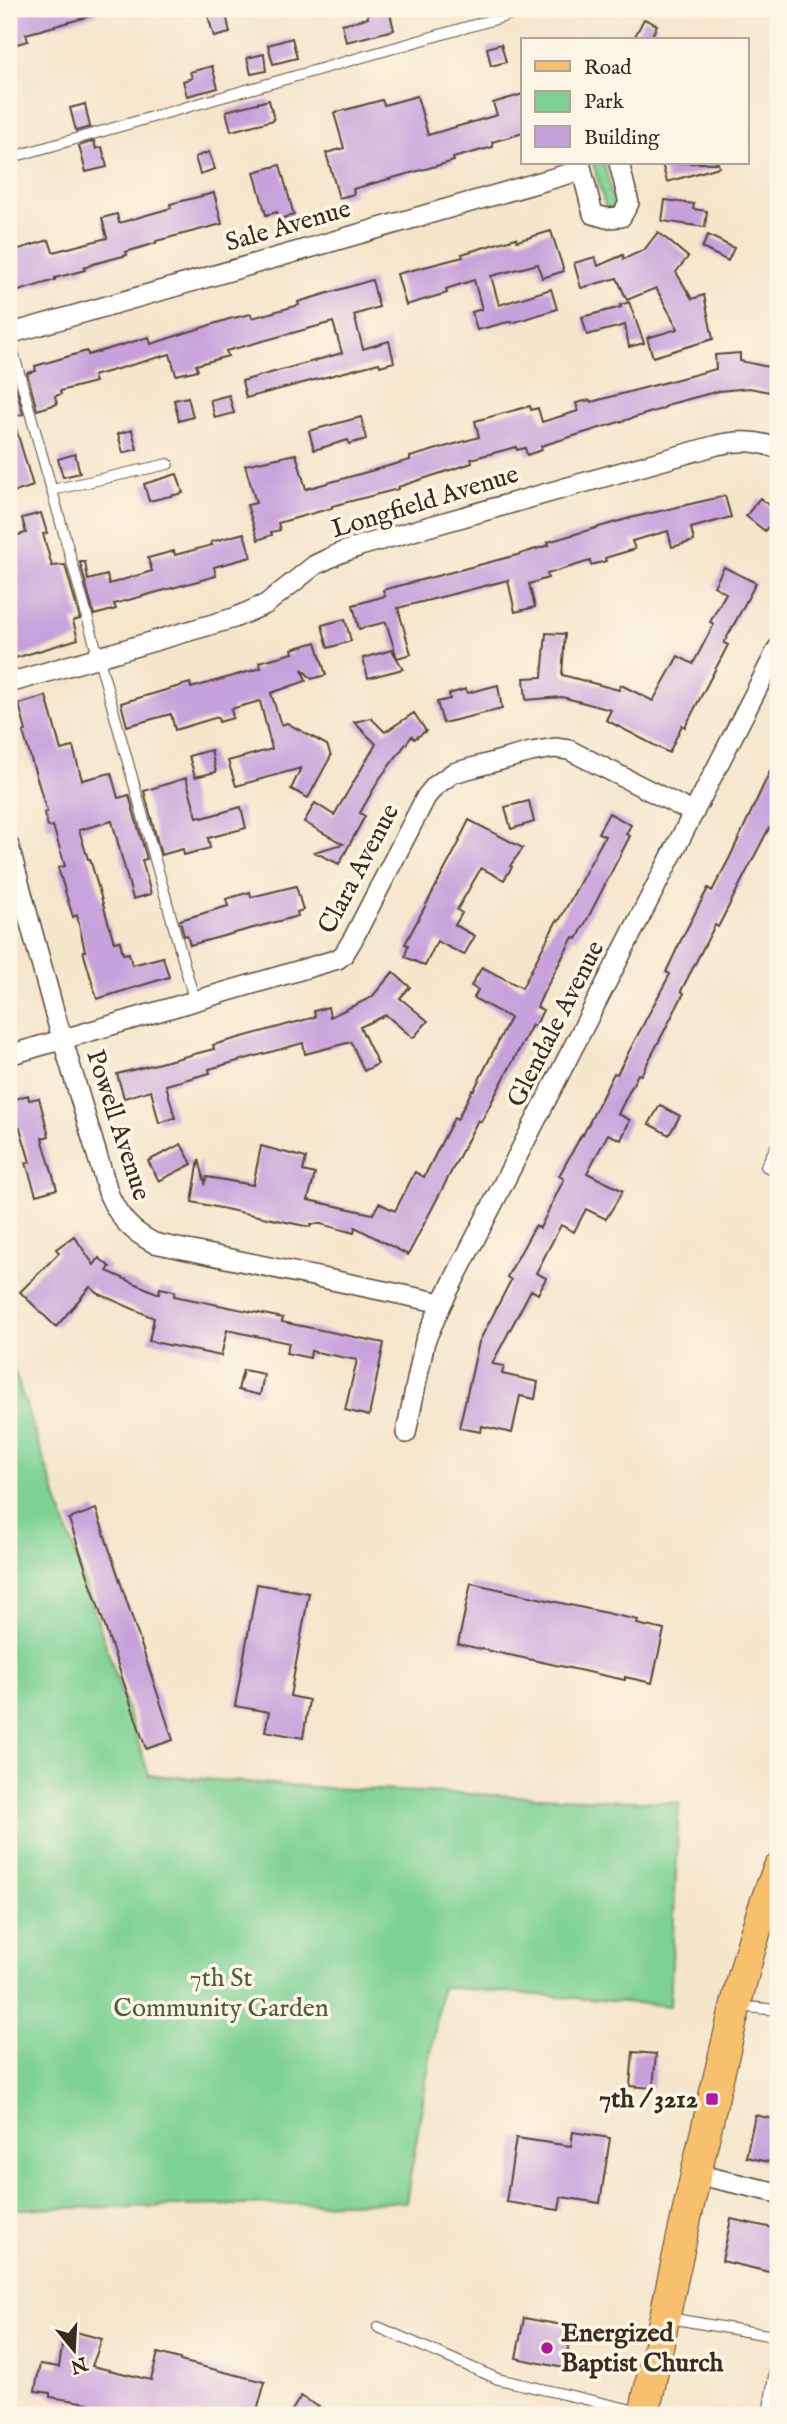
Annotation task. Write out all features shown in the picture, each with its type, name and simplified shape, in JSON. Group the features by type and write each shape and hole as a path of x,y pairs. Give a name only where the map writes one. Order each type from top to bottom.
{"main road":[{"path":"645,2414 695,2174 734,2006 762,1908 778,1869"}],"street":[{"name":"Sale Avenue","path":"9,335 581,166 593,214 606,218 621,217 629,203 619,164"},
{"name":"Longfield Avenue","path":"9,683 254,610 282,593 315,565 340,552 734,441 752,441 778,449"},
{"name":"Glendale Avenue","path":"406,1433 425,1341 442,1303 778,648"},
{"name":"Clara Avenue","path":"9,1055 338,959 344,954 426,797 435,786 453,773 531,752 555,748 569,750 694,813"},
{"name":"Powell Avenue","path":"9,846 109,1195 123,1221 138,1235 154,1243 442,1303"},
{"path":"695,2174 778,2193"}],"lane":[{"path":"9,158 530,9"},
{"path":"9,335 194,999"},
{"path":"52,490 168,464"},
{"path":"778,1143 766,1166 778,1173"},
{"path":"734,2006 778,2010"},
{"path":"665,2318 768,2335 778,2339"},
{"path":"378,2328 498,2379 645,2414"},
{"path":"768,2415 778,2349"}],"green space":[{"path":"593,164 604,164 616,210 606,209"},
{"name":"7th St Community Garden","path":"9,1355 149,1775 327,1788 679,1803 670,2006 442,1987 406,2202 9,2209"}],"building":[{"path":"9,9 97,9 98,14 26,34 28,41 9,46"},
{"path":"206,9 225,9 230,33 214,37"},
{"path":"389,9 394,30 346,42 342,24 368,18 367,12"},
{"path":"644,19 657,25 651,38 634,38"},
{"path":"292,38 297,58 273,64 268,45"},
{"path":"501,44 506,62 491,66 487,48"},
{"path":"264,54 266,71 251,74 247,58"},
{"path":"212,66 218,88 187,96 183,81 192,78 190,72"},
{"path":"521,95 521,134 492,142 493,147 453,158 454,161 353,189 354,194 339,198 326,153 344,148 334,113 382,100 384,105 417,96 428,135 497,115 493,103"},
{"path":"269,100 274,120 231,131 226,111"},
{"path":"85,104 90,127 76,131 70,108"},
{"path":"94,141 96,149 102,147 107,167 86,172 79,146"},
{"path":"209,152 215,169 200,174 195,157"},
{"path":"662,164 718,164 719,167 667,182"},
{"path":"280,165 294,215 279,219 277,212 266,215 254,172"},
{"path":"214,193 222,224 156,241 126,252 127,255 93,264 84,268 85,270 9,294 9,252 49,240 53,252 107,238 102,218 117,214 119,223 171,208 170,204"},
{"path":"665,200 694,204 693,209 707,211 705,227 662,221"},
{"path":"551,231 564,271 542,278 538,264 491,276 499,305 551,289 557,309 512,323 477,330 472,312 482,309 474,280 446,289 447,293 406,305 397,274 463,257 462,254 516,238 517,241"},
{"path":"658,232 688,257 676,272 692,299 704,295 713,339 653,357 647,338 678,329 656,288 627,300 617,278 581,288 574,263 595,257 598,266 623,255 624,259 644,250"},
{"path":"708,235 734,248 728,261 702,248"},
{"path":"372,280 379,307 354,315 363,349 389,341 394,362 380,366 379,363 246,398 242,381 342,353 333,322 226,351 228,356 196,365 198,370 176,375 170,354 93,376 95,382 60,391 61,394 55,396 57,404 37,410 27,373 36,371 35,366 87,351 88,355 149,337 151,344 229,319 251,314 252,318 299,305 298,302"},
{"path":"629,302 644,343 629,347 625,325 587,335 582,317 621,307 620,305"},
{"path":"740,353 740,361 778,369 775,393 749,388 719,391 541,446 542,450 527,455 525,448 517,450 516,447 471,459 472,463 398,489 278,523 280,530 258,540 247,505 256,503 245,465 296,454 306,489 410,460 410,457 479,437 475,421 530,406 531,410 538,408 542,422 578,411 576,403 591,402 716,369 715,355"},
{"path":"13,377 23,414 9,418 9,378"},
{"path":"229,395 234,413 215,418 210,400"},
{"path":"188,397 193,417 179,421 174,400"},
{"path":"361,417 366,439 349,444 348,440 314,450 309,431"},
{"path":"9,418 13,418 33,486 15,492 9,471"},
{"path":"132,430 137,449 123,453 118,434"},
{"path":"75,454 80,473 63,477 58,459"},
{"path":"177,474 183,493 149,501 144,484"},
{"path":"725,496 731,517 691,528 694,541 672,547 668,531 632,541 635,549 605,558 606,561 591,565 590,561 547,574 548,578 529,584 535,607 515,612 508,580 398,608 411,654 397,658 386,622 359,629 353,605 385,596 383,590 517,555 549,545 548,542 630,518"},
{"path":"760,498 778,513 765,531 746,516"},
{"path":"41,513 47,533 43,534 52,566 65,565 80,619 73,621 78,639 9,660 9,537 26,533 22,518"},
{"path":"244,533 251,557 214,567 216,576 114,604 116,609 94,615 80,562 85,562 88,580 107,575 109,584 152,571 148,558 174,551 175,555"},
{"path":"724,567 756,583 724,643 728,645 669,753 606,720 611,710 562,697 526,700 524,678 542,677 546,633 565,634 562,675 619,690 621,685 653,701 678,656 693,664 714,624 710,622 726,593 714,586"},
{"path":"345,619 351,641 328,648 322,625"},
{"path":"316,642 326,675 312,679 302,669 306,681 271,693 281,725 287,723 327,745 331,756 308,798 291,789 301,768 236,786 228,761 272,749 260,701 231,709 233,718 219,722 218,717 175,730 171,714 127,726 121,703 190,683 191,688 261,668 259,662 293,653 292,649"},
{"path":"392,650 403,669 368,678 363,658"},
{"path":"498,685 502,709 443,723 437,702 450,699 449,694 466,689 467,693"},
{"path":"46,696 61,750 73,747 82,780 111,773 118,798 129,795 147,859 142,860 151,894 133,899 112,821 79,830 114,942 120,941 123,954 129,953 132,965 163,957 169,977 97,999 83,951 77,915 73,917 58,868 65,866 53,826 48,827 44,813 47,812 23,732 26,731 19,704"},
{"path":"414,713 426,731 414,739 412,736 380,778 360,813 365,816 339,864 314,852 343,844 304,822 315,803 334,815 376,744 354,722 371,718 385,732"},
{"path":"211,750 216,772 195,777 189,756"},
{"path":"778,754 778,832 769,828 718,927 715,925 657,1045 641,1075 638,1074 618,1114 630,1120 621,1140 608,1134 587,1173 623,1191 606,1219 586,1209 574,1232 561,1225 536,1273 546,1278 538,1294 531,1290 492,1364 504,1366 502,1374 538,1382 535,1399 520,1396 512,1433 482,1426 481,1432 459,1428 479,1342 511,1280 507,1277 535,1226 540,1228 564,1179 559,1176 670,974 666,972 681,940 708,888 712,891 730,857"},
{"path":"186,778 197,817 241,807 246,828 208,838 210,848 184,855 183,849 161,855 144,791"},
{"path":"529,801 534,822 511,829 505,807"},
{"path":"609,813 631,825 626,834 630,836 577,939 573,937 543,994 537,1007 543,1010 535,1027 532,1025 481,1122 478,1120 408,1255 355,1227 354,1233 321,1224 311,1224 310,1227 192,1202 199,1159 205,1183 207,1177 253,1185 261,1146 306,1158 303,1171 315,1174 308,1200 373,1214 379,1203 395,1211 415,1172 424,1177 454,1118 457,1120 474,1090 510,1018 474,998 478,990 471,986 482,967 522,988 605,836 598,833"},
{"path":"469,820 523,848 504,880 481,868 457,910 462,913 455,925 475,936 464,955 437,941 425,966 405,957 408,945 405,944"},
{"path":"296,886 303,910 297,912 298,916 190,945 187,935 184,936 180,920 228,906 226,899 250,892 251,897"},
{"path":"393,972 410,987 400,998 428,1021 413,1038 386,1015 360,1027 378,1064 364,1071 351,1042 305,1054 303,1043 209,1069 210,1073 166,1085 175,1118 159,1123 151,1090 124,1098 117,1074 214,1049 213,1045 315,1017 314,1011 328,1007 330,1017 372,997"},
{"path":"28,1095 29,1100 39,1098 49,1136 42,1138 57,1189 36,1195 26,1163 30,1162 20,1128 9,1131 9,1101"},
{"path":"660,1105 680,1116 669,1135 649,1124"},
{"path":"181,1144 192,1164 159,1181 148,1161"},
{"path":"74,1236 94,1265 99,1258 110,1267 107,1271 159,1294 160,1288 175,1291 174,1296 283,1318 282,1322 384,1343 369,1416 345,1410 357,1360 311,1351 310,1358 286,1353 289,1343 227,1330 221,1356 149,1341 154,1318 99,1294 90,1287 56,1327 20,1292 59,1253 56,1249"},
{"path":"243,1370 264,1374 260,1395 238,1390"},
{"path":"96,1509 173,1740 146,1749 69,1519"},
{"path":"471,1583 638,1620 637,1624 664,1630 652,1683 625,1677 625,1680 458,1644"},
{"path":"257,1584 309,1593 290,1696 309,1700 303,1738 265,1731 269,1712 235,1706"},
{"path":"633,2052 656,2054 653,2088 630,2086"},
{"path":"755,2115 778,2120 778,2164 746,2157"},
{"path":"573,2132 610,2138 600,2203 561,2197 559,2210 506,2202 516,2138 571,2146"},
{"path":"731,2219 778,2229 778,2274 722,2261"},
{"name":"Energized Baptist Church","path":"524,2318 573,2327 564,2368 516,2358"},
{"path":"76,2332 102,2339 92,2366 151,2380 158,2353 265,2382 256,2415 118,2415 87,2406 88,2403 50,2397 50,2393 35,2391 40,2364 59,2367 64,2334 75,2336"},
{"path":"301,2396 332,2415 289,2415"}],"place":[{"name":"7th / 3212","path":"712,2099"},
{"name":"Energized Baptist Church","path":"547,2348"}]}
